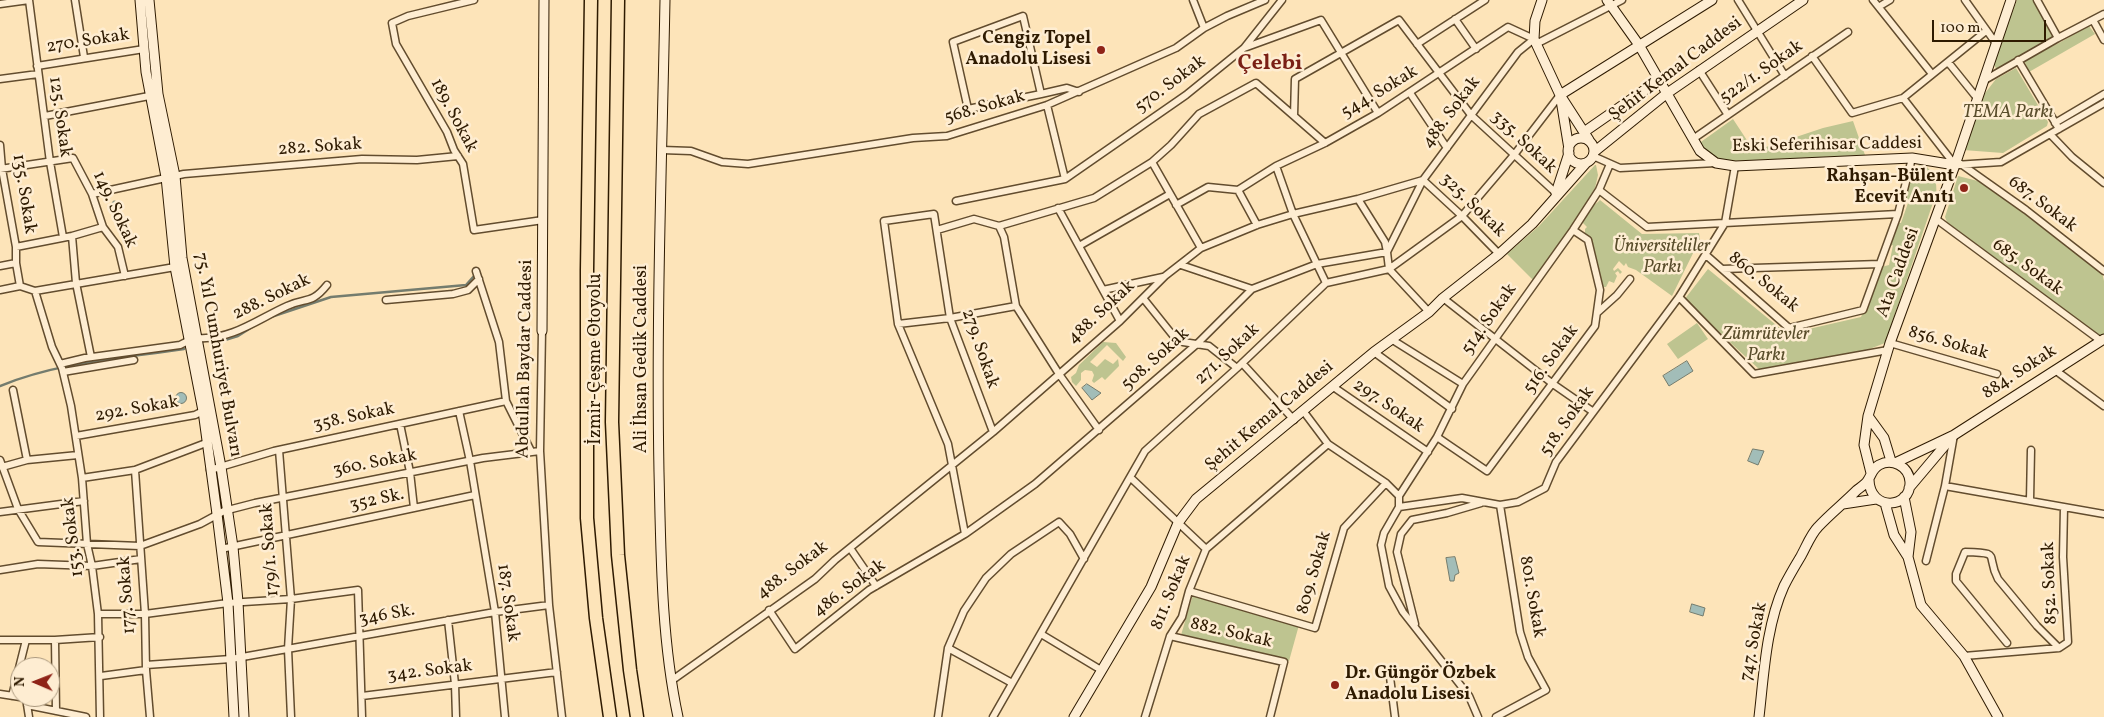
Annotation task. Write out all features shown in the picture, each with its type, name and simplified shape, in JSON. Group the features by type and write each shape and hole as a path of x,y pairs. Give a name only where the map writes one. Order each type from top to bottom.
{"highway":[{"name":"İzmir-Çeşme Otoyolu","path":"618,0 612,422 618,555 630,670 638,717"},
{"name":"İzmir-Çeşme Otoyolu","path":"591,1 587,270 587,518 596,618 610,717"}],"main road":[{"name":"75. Yıl Cumhuriyet Bulvarı","path":"140,0 150,96 175,176 175,267 220,467 232,547 238,602 234,717"},
{"name":"75. Yıl Cumhuriyet Bulvarı","path":"149,0 158,94 175,176 182,258 244,717"},
{"name":"Abdullah Baydar Caddesi","path":"542,332 544,0"},
{"name":"Ali İhsan Gedik Caddesi","path":"665,0 658,406 661,565 671,681 678,717"},
{"path":"1560,95 1712,0"},
{"name":"Şehit Kemal Caddesi","path":"1594,154 1666,94 1756,30 1803,0"},
{"name":"Ata Caddesi","path":"1998,717 1964,656 1921,604 1908,557 1894,535 1880,501 1869,487 1870,477 1864,445 1868,416 1889,347 1958,164 1982,82 2011,0"},
{"path":"1543,1 1535,21 1535,41 1560,95 1592,143 1594,154 1586,163 1576,163 1569,151 1560,95"},
{"name":"Eski Seferihisar Caddesi","path":"1609,3 1639,46 1700,151 1716,163 1735,166 1912,158 1958,164"},
{"path":"1555,196 1569,151 1576,139 1585,138 1659,80"},
{"name":"Şehit Kemal Caddesi","path":"1074,717 1152,587 1178,523 1196,499 1304,412 1332,386 1374,352 1429,312 1443,298 1499,254 1532,224 1586,163"},
{"name":"884. Sokak","path":"1954,435 2102,340"},
{"name":"Ata Caddesi","path":"1868,416 1884,438 1893,462 1905,470 1908,475 1907,492 1911,532 1908,557"},
{"path":"1870,477 1881,464 1893,462 1954,435"},
{"path":"1843,504 1880,501 1896,502 1907,492 1954,435"},
{"name":"747. Sokak","path":"1759,717 1770,632 1784,587 1816,528 1870,477"}],"street":[{"path":"0,4 29,0"},
{"name":"125. Sokak","path":"29,0 50,162 63,237"},
{"path":"75,0 84,57"},
{"name":"189. Sokak","path":"474,0 408,16 392,23 396,44 447,132 463,164 474,230 544,220"},
{"path":"1193,0 1204,28"},
{"name":"568. Sokak","path":"662,150 691,152 722,162 748,164 913,138 947,136 1047,105 1079,92 1176,48 1204,28 1265,0"},
{"name":"570. Sokak","path":"1065,179 1186,95 1244,48 1282,0"},
{"path":"1417,44 1485,0"},
{"name":"488. Sokak","path":"671,681 769,610 792,597 993,432 1120,320 1165,276 1201,248 1257,225 1423,180 1518,52 1535,41 1609,3 1622,0"},
{"path":"1738,0 1785,76"},
{"path":"1873,0 1880,6 1932,74"},
{"path":"1880,6 1890,0"},
{"path":"1965,0 1995,42"},
{"path":"2037,0 2058,38"},
{"path":"1982,82 2018,60 2104,14"},
{"path":"1041,94 1023,16 953,42 968,109 1041,94 1068,88 1079,92"},
{"path":"1455,19 1476,50"},
{"path":"1244,48 1320,20 1378,113"},
{"name":"335. Sokak","path":"1340,53 1399,20 1471,115 1555,196"},
{"path":"2093,20 2104,40"},
{"name":"544. Sokak","path":"1238,190 1276,166 1325,143 1378,113 1508,28 1535,41"},
{"path":"1812,56 1852,113 1903,98 1986,31"},
{"name":"522/1. Sokak","path":"1693,139 1848,32"},
{"name":"270. Sokak","path":"37,66 84,57 144,49"},
{"path":"1294,116 1294,79 1340,53"},
{"path":"2018,60 2059,129"},
{"path":"1948,62 1977,98"},
{"path":"1699,70 1728,115"},
{"path":"0,79 38,74"},
{"path":"937,230 974,219 999,226 1094,198 1152,162 1171,145 1199,114 1256,83 1325,143"},
{"path":"1410,92 1447,148"},
{"path":"2055,123 2104,94"},
{"path":"1276,166 1293,214 1326,283 1389,269 1462,216 1514,155 1560,95"},
{"path":"44,116 150,96"},
{"name":"687. Sokak","path":"1903,98 1958,164 2026,210 2104,271"},
{"path":"1958,164 2002,162 2104,103"},
{"path":"956,201 1065,179 1047,105"},
{"path":"2050,134 2072,156 2104,183"},
{"name":"135. Sokak","path":"0,145 1,169 16,247 16,262 20,286"},
{"path":"1594,154 1620,168 1716,163"},
{"name":"282. Sokak","path":"92,194 175,176 362,159 417,160 458,156"},
{"name":"149. Sokak","path":"50,162 73,158 92,194 103,227 118,247 125,276"},
{"path":"1722,269 1880,264 1898,214 1912,158"},
{"path":"1,169 50,162"},
{"path":"1152,162 1201,248"},
{"name":"514. Sokak","path":"1399,496 1437,437 1463,384 1494,338 1573,230 1599,190 1610,164"},
{"name":"518. Sokak","path":"1399,507 1462,498 1500,505 1518,502 1545,488 1556,462 1592,411 1679,297 1725,224 1735,166"},
{"path":"1387,252 1423,180"},
{"name":"325. Sokak","path":"1423,180 1499,254"},
{"path":"1176,205 1208,187 1238,190 1257,225"},
{"path":"1599,190 1647,227 1898,214"},
{"path":"1079,246 1170,194"},
{"path":"1358,199 1384,242 1389,269 1429,312"},
{"path":"1058,208 1120,320"},
{"name":"279. Sokak","path":"898,324 884,221 934,214 950,318 993,432"},
{"name":"685. Sokak","path":"1936,219 2102,340"},
{"path":"999,226 1004,237 1016,306 1059,374 1099,430"},
{"path":"16,247 72,236 103,227"},
{"name":"516. Sokak","path":"1437,437 1487,471 1596,326 1600,290 1588,240 1573,230"},
{"path":"72,236 76,283 91,357"},
{"name":"508. Sokak","path":"965,534 1035,484 1099,430 1198,343 1252,289 1317,264 1387,252"},
{"name":"860. Sokak","path":"1706,255 1789,328 1863,310 1880,264"},
{"path":"0,266 16,262"},
{"path":"1181,265 1252,289"},
{"path":"0,290 20,286 35,291 175,267"},
{"path":"476,271 499,342 506,402 531,451"},
{"path":"1103,290 1165,276"},
{"path":"1597,313 1617,295 1630,279"},
{"path":"386,300 453,294 468,290 479,280"},
{"name":"271. Sokak","path":"993,717 1145,451 1239,366 1326,283"},
{"name":"288. Sokak","path":"60,364 91,357 180,345 220,337 242,330 261,318 289,305 307,301 320,294 327,285"},
{"name":"153. Sokak","path":"35,291 63,372 76,436 82,478 87,544 92,566 100,637 100,717"},
{"path":"1679,297 1754,374 1889,347"},
{"path":"1143,298 1175,338 1183,342 1209,346 1239,366 1294,420"},
{"path":"1443,298 1553,384 1592,411"},
{"path":"965,534 948,444 898,324 950,318 1016,306"},
{"name":"Abdullah Baydar Caddesi","path":"542,332 540,451 549,605 562,717"},
{"path":"1391,339 1463,384"},
{"name":"856. Sokak","path":"1889,347 1997,374"},
{"path":"1374,352 1452,409"},
{"path":"63,372 134,360"},
{"path":"2055,370 2104,406"},
{"name":"297. Sokak","path":"1332,386 1428,452"},
{"path":"13,390 27,460"},
{"name":"358. Sokak","path":"210,470 279,450 506,402"},
{"name":"292. Sokak","path":"76,436 203,412"},
{"name":"187. Sokak","path":"459,412 470,461 495,612 505,717"},
{"path":"1304,412 1328,444 1386,483 1399,496 1399,507 1384,533 1381,545 1389,586 1403,612 1469,696 1478,717"},
{"path":"400,424 410,472 414,508"},
{"path":"1926,560 1945,486 1954,435"},
{"path":"82,478 135,470 206,443"},
{"name":"811. Sokak","path":"1145,717 1170,636 1182,616 1189,591 1206,549 1328,444"},
{"name":"179/1. Sokak","path":"279,450 290,599 288,648 290,717"},
{"path":"2030,500 2031,450"},
{"name":"360. Sokak","path":"140,546 200,524 227,510 410,472 540,451"},
{"path":"78,455 1,464 18,509 38,542 140,546"},
{"name":"177. Sokak","path":"135,470 146,614 146,668 150,717"},
{"path":"1131,478 1206,549"},
{"name":"809. Sokak","path":"1189,591 1315,628 1344,528 1386,483"},
{"path":"1945,486 2104,514"},
{"name":"352 Sk.","path":"221,549 475,495"},
{"path":"0,512 84,501"},
{"path":"1415,626 1396,552 1400,534 1412,520 1447,513 1483,502"},
{"name":"801. Sokak","path":"1496,717 1546,690 1528,657 1520,632 1500,505"},
{"name":"852. Sokak","path":"1964,656 2059,648 2068,642 2063,557 2064,507"},
{"path":"938,717 948,648 964,611 986,578 1011,554 1059,522 1070,534 1084,559"},
{"name":"486. Sokak","path":"769,610 795,649 876,586 965,534"},
{"path":"850,548 876,586"},
{"path":"2007,643 1956,581 1956,574 1965,552 1988,553 1991,556 1994,572 1998,579 2037,626 2059,648"},
{"path":"0,570 38,564 92,566 141,560"},
{"path":"98,614 146,614 228,603 290,599 358,590 362,717"},
{"name":"346 Sk.","path":"101,676 146,668 236,658 495,612 549,605"},
{"path":"448,620 455,684 456,717"},
{"path":"1041,634 1101,670"},
{"name":"882. Sokak","path":"1170,636 1284,662 1270,717"},
{"path":"0,640 55,640 100,637"},
{"path":"22,657 26,640"},
{"path":"55,640 56,711"},
{"path":"948,648 1012,683"},
{"name":"342. Sokak","path":"362,696 557,672"},
{"path":"1390,677 1395,717"},
{"path":"44,707 86,717"}],"green space":[{"path":"2017,0 2034,0 2055,39 1998,72 1993,63"},
{"path":"2089,26 2095,34 2029,72 2024,60"},
{"name":"TEMA Parkı","path":"2016,68 2048,122 2047,126 2003,153 1963,150 1979,101 1996,79"},
{"path":"1733,119 1754,151 1823,128 1853,121 1865,155 1730,161 1716,159 1698,144"},
{"name":"Zümrütevler Parkı","path":"1923,164 1934,177 1936,194 1885,343 1867,350 1760,370 1684,300 1708,269 1787,334 1861,317 1881,267 1889,265 1893,245 1887,247 1895,223 1901,223 1908,203 1903,202 1911,174 1918,166"},
{"path":"1595,165 1598,175 1595,188 1557,248 1533,280 1507,254 1539,226"},
{"path":"1958,176 1978,181 1996,190 2102,272 2104,281 2104,335 2099,338 1947,222 1945,217"},
{"name":"Üniversiteliler Parkı","path":"1600,200 1642,234 1699,233 1700,239 1672,296 1636,270 1628,267 1626,263 1624,266 1619,261 1613,269 1614,271 1618,268 1622,272 1620,274 1618,271 1615,273 1617,276 1614,283 1609,281 1606,287 1600,287 1585,234 1587,227 1583,223 1587,212"},
{"path":"1697,323 1708,339 1678,359 1667,344"},
{"path":"1103,342 1116,343 1126,357 1123,361 1107,345 1090,362 1097,367 1105,359 1113,364 1118,359 1119,366 1105,380 1102,377 1094,383 1092,381 1094,375 1092,371 1085,370 1081,373 1081,380 1076,386 1072,382 1071,377 1076,373 1079,365"},
{"path":"1193,595 1299,625 1289,661 1181,635"}],"water":[{"path":"114,201 119,202 121,208 120,215 114,214 115,207 110,206"},
{"path":"1687,361 1693,371 1669,386 1663,376"},
{"path":"1087,384 1101,393 1092,400 1082,388"},
{"path":"181,392 187,398 181,404 175,398"},
{"path":"1753,449 1764,451 1758,465 1748,461"},
{"path":"1455,557 1459,573 1455,575 1454,581 1450,581 1446,558"},
{"path":"1692,604 1705,608 1703,616 1690,612"}],"waterway":[{"path":"271,317 331,297 466,285 474,276"},
{"path":"212,344 238,336 257,324"},
{"path":"0,386 45,371 68,366 184,349"}],"place":[{"name":"Cengiz Topel Anadolu Lisesi","path":"1101,50"},
{"name":"Rahşan-Bülent Ecevit Anıtı","path":"1964,188"},
{"name":"Dr. Güngör Özbek Anadolu Lisesi","path":"1335,685"}],"district":[{"name":"Çelebi","path":"1270,65"}]}
